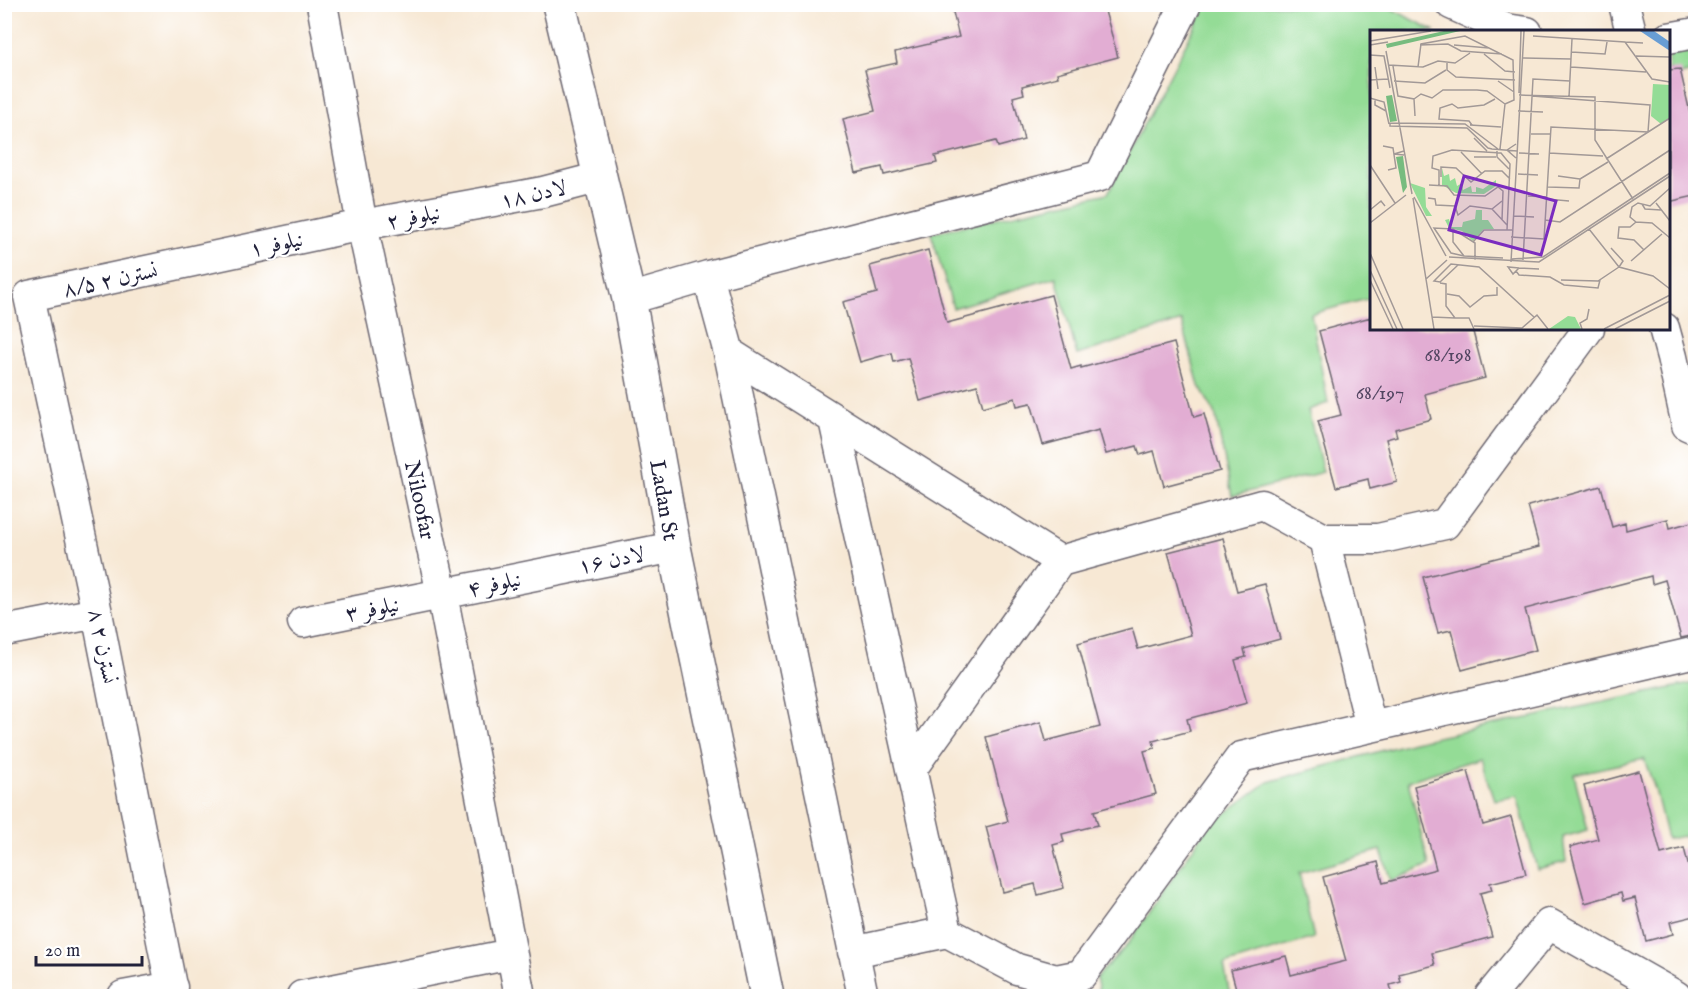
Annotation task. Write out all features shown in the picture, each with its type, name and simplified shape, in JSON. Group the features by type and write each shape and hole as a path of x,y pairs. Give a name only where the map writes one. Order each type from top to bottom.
{"street":[{"name":"Niloofar","path":"322,4 362,225 442,594 520,996"},
{"name":"Ladan St","path":"559,4 629,299 674,547 767,996"},
{"path":"629,299 708,276 1100,176 1186,4"},
{"path":"1451,4 1513,30"},
{"path":"1624,4 1630,30"},
{"path":"1670,38 1695,33"},
{"name":"۱۸ لادن","path":"465,206 543,192 601,177"},
{"name":"۲ نیلوفر","path":"362,225 465,206"},
{"name":"۱ نیلوفر","path":"191,261 362,225"},
{"name":"۸/۵ نسترن ۲","path":"29,296 191,261"},
{"path":"708,276 729,353 863,996"},
{"name":"۸ نسترن ۲","path":"29,296 97,613 173,992"},
{"path":"912,768 1060,561 1262,505 1324,539 1377,539 1445,524 1588,330"},
{"path":"1665,330 1687,425 1695,429"},
{"path":"729,353 1060,561"},
{"path":"834,420 947,932"},
{"path":"1324,539 1371,727"},
{"name":"۱۶ لادن","path":"547,572 674,547"},
{"name":"۴ نیلوفر","path":"442,594 547,572"},
{"name":"۳ نیلوفر","path":"303,622 442,594"},
{"path":"4,631 97,613"},
{"path":"854,952 947,932 1017,969 1056,980 1081,975 1241,757 1695,652"},
{"path":"1490,996 1549,924 1676,996"},
{"path":"302,996 512,954"},
{"path":"123,996 173,992"}],"green space":[{"path":"1206,5 1384,5 1433,30 1370,30 1370,298 1311,314 1328,403 1308,410 1323,472 1232,496 1215,413 1199,386 1182,321 1077,355 1056,277 953,308 931,233 1108,193"},
{"path":"1695,42 1695,75 1694,71 1670,79 1670,47"},
{"path":"1695,683 1695,852 1690,835 1667,839 1655,789 1644,759 1574,774 1588,830 1563,837 1566,862 1537,869 1517,796 1494,800 1480,758 1408,781 1429,865 1391,881 1381,850 1299,873 1314,938 1224,965 1230,996 1100,996 1096,978 1128,944 1208,826 1268,782 1413,742"}],"building":[{"path":"951,4 1103,4 1118,57 1057,73 1058,77 1022,86 1024,94 1013,97 1024,140 998,147 996,141 935,156 937,163 884,175 882,167 856,173 843,119 875,111 865,70 897,63 895,52 959,37"},
{"path":"1680,69 1695,135 1695,196 1670,202 1670,70"},
{"path":"928,250 947,323 1051,295 1071,369 1174,343 1194,417 1204,414 1220,471 1164,486 1154,451 1140,455 1137,446 1106,454 1099,430 1043,445 1031,403 1017,406 1015,398 983,407 977,385 920,401 908,358 894,362 892,353 860,362 843,302 877,293 870,266"},
{"path":"1370,317 1370,330 1473,330 1485,378 1425,394 1431,419 1395,429 1397,436 1386,439 1397,482 1370,489 1368,479 1336,487 1318,421 1341,415 1319,331"},
{"path":"1601,486 1612,527 1625,523 1626,530 1668,519 1670,528 1695,521 1695,635 1681,638 1665,580 1652,584 1651,576 1525,609 1536,650 1462,670 1451,630 1438,633 1423,577 1539,547 1528,506"},
{"path":"1223,538 1237,591 1265,584 1280,639 1244,649 1246,657 1235,660 1247,703 1187,719 1190,731 1153,741 1155,748 1144,751 1156,794 1094,811 1098,825 1062,834 1064,842 1053,845 1064,888 1038,895 1035,884 1003,892 986,827 1008,821 986,737 1041,722 1046,741 1100,727 1078,643 1132,628 1138,649 1191,635 1168,552"},
{"path":"1468,771 1483,825 1511,817 1526,874 1490,883 1492,890 1480,893 1492,937 1432,953 1435,965 1399,974 1401,982 1390,985 1393,996 1238,996 1231,970 1286,956 1291,975 1346,961 1323,877 1378,862 1383,883 1436,869 1414,786"},
{"path":"1639,771 1661,854 1684,848 1695,892 1695,916 1670,922 1673,934 1646,941 1635,898 1623,901 1621,893 1585,903 1570,847 1598,839 1584,786"}]}
